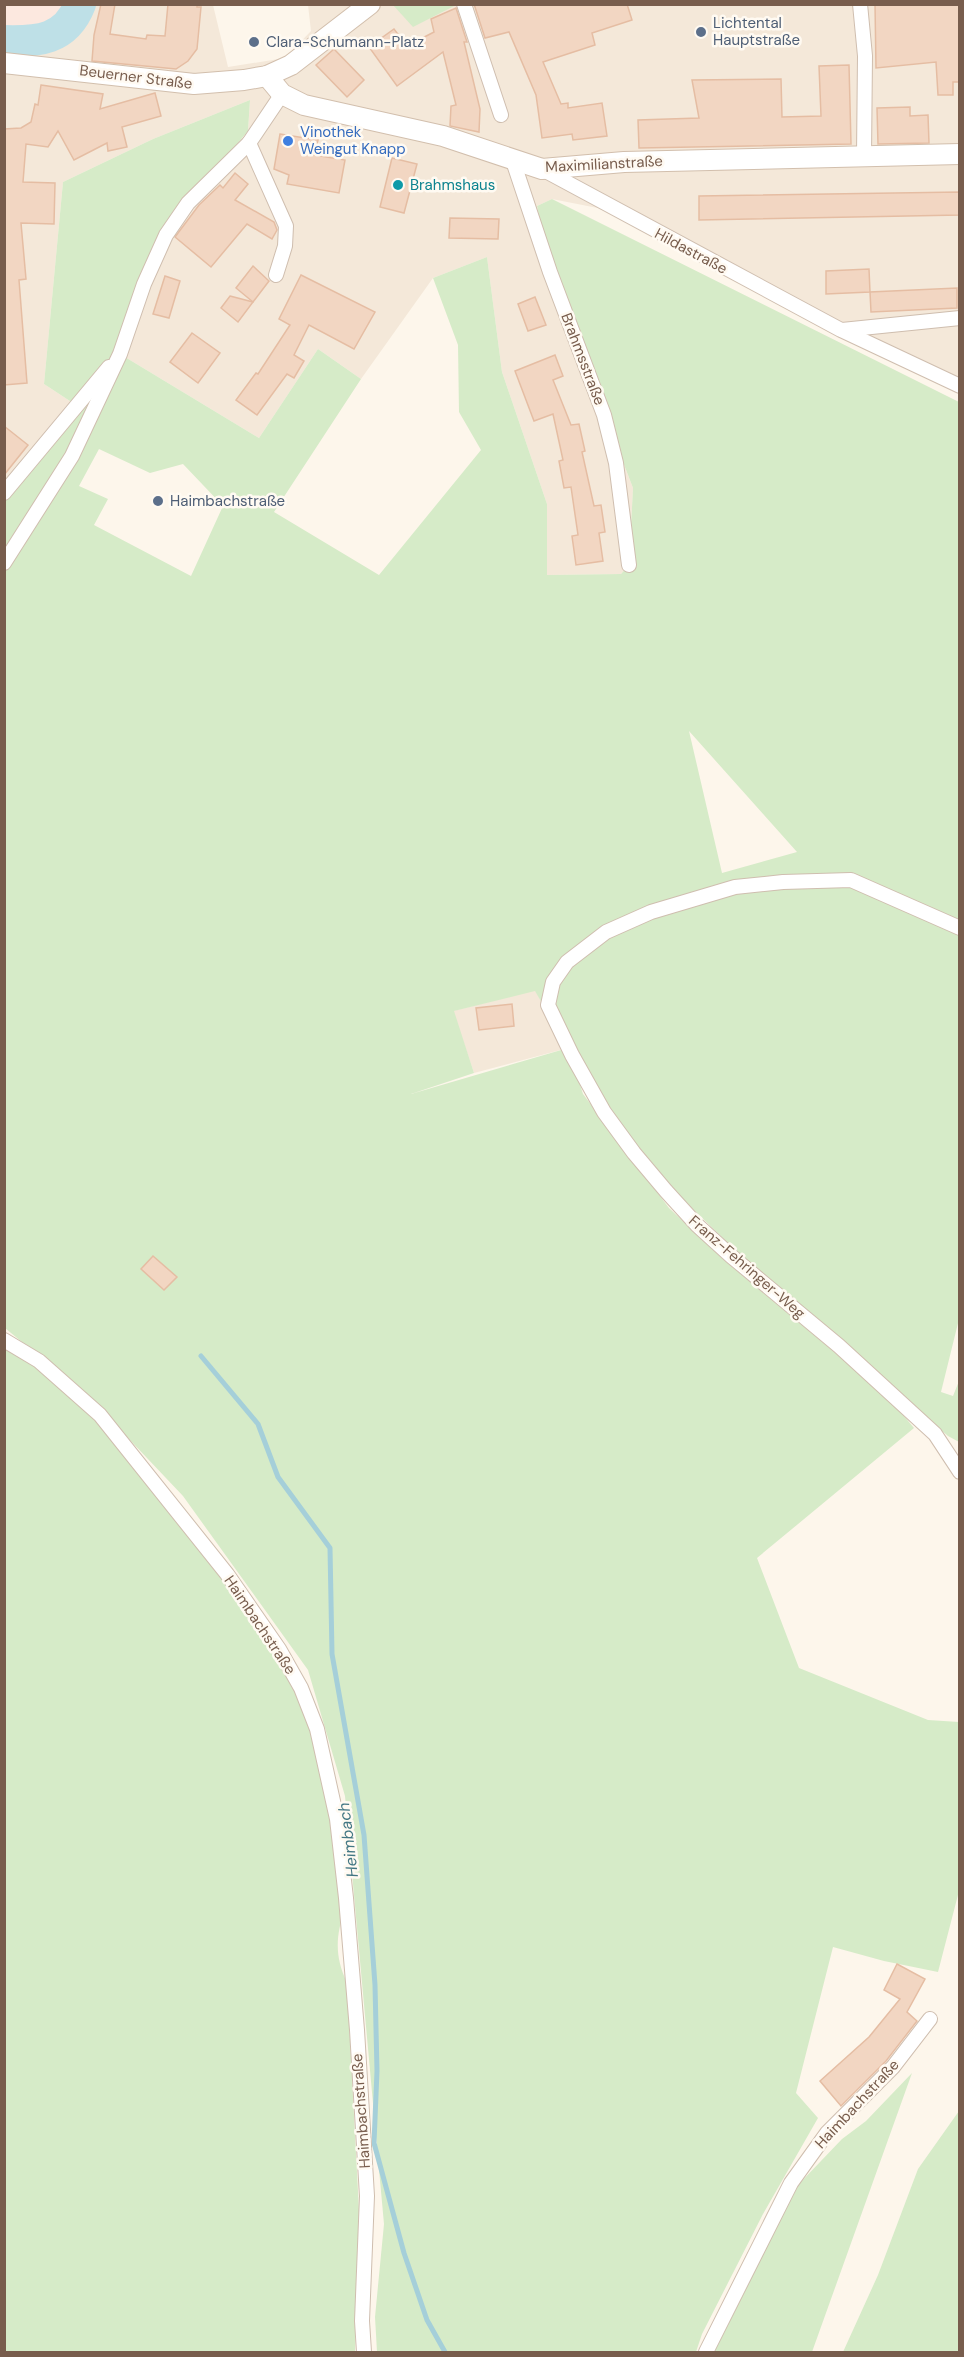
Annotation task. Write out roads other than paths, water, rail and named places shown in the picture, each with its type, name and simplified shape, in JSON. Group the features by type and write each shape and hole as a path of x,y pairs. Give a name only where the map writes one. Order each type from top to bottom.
{"main road":[{"path":"267,76 291,64 370,4"},
{"name":"Beuerner Straße","path":"4,63 194,84 267,76"},
{"name":"Maximilianstraße","path":"267,76 282,94 304,105 442,136 542,169 624,162 960,154"}],"street":[{"path":"464,4 501,115"},
{"path":"860,4 865,56 864,155"},
{"path":"4,563 72,456 120,354 144,284 166,235 188,203 249,143 282,94"},
{"path":"249,143 286,226 285,246 276,275"},
{"name":"Brahmsstraße","path":"512,158 550,272 604,414 616,463 629,565"},
{"name":"Hildastraße","path":"542,169 842,330 960,386"},
{"path":"842,330 960,318"},
{"path":"4,493 120,354"},
{"name":"Franz-Fehringer-Weg","path":"960,928 851,880 783,882 735,887 651,912 606,932 567,962 553,982 548,1005 572,1055 604,1112 634,1153 697,1225 730,1256 839,1346 935,1434 960,1472"},
{"name":"Haimbachstraße","path":"4,1340 39,1361 100,1414 227,1574 279,1649 301,1688 317,1730 338,1831 357,2030 367,2196 363,2352"},
{"name":"Haimbachstraße","path":"706,2352 791,2183 827,2133 893,2067 930,2019"}],"waterway":[{"path":"4,41 28,41 59,32 74,16 80,4"},
{"name":"Heimbach","path":"201,1356 258,1424 278,1477 330,1548 332,1654 364,1835 375,1985 377,2071 374,2143 404,2253 427,2320 445,2352"}],"place":[{"name":"Lichtental Hauptstraße","path":"701,32"},
{"name":"Clara-Schumann-Platz","path":"254,42"},
{"name":"Vinothek Weingut Knapp","path":"288,141"},
{"name":"Brahmshaus","path":"398,185"},
{"name":"Haimbachstraße","path":"158,501"}]}
